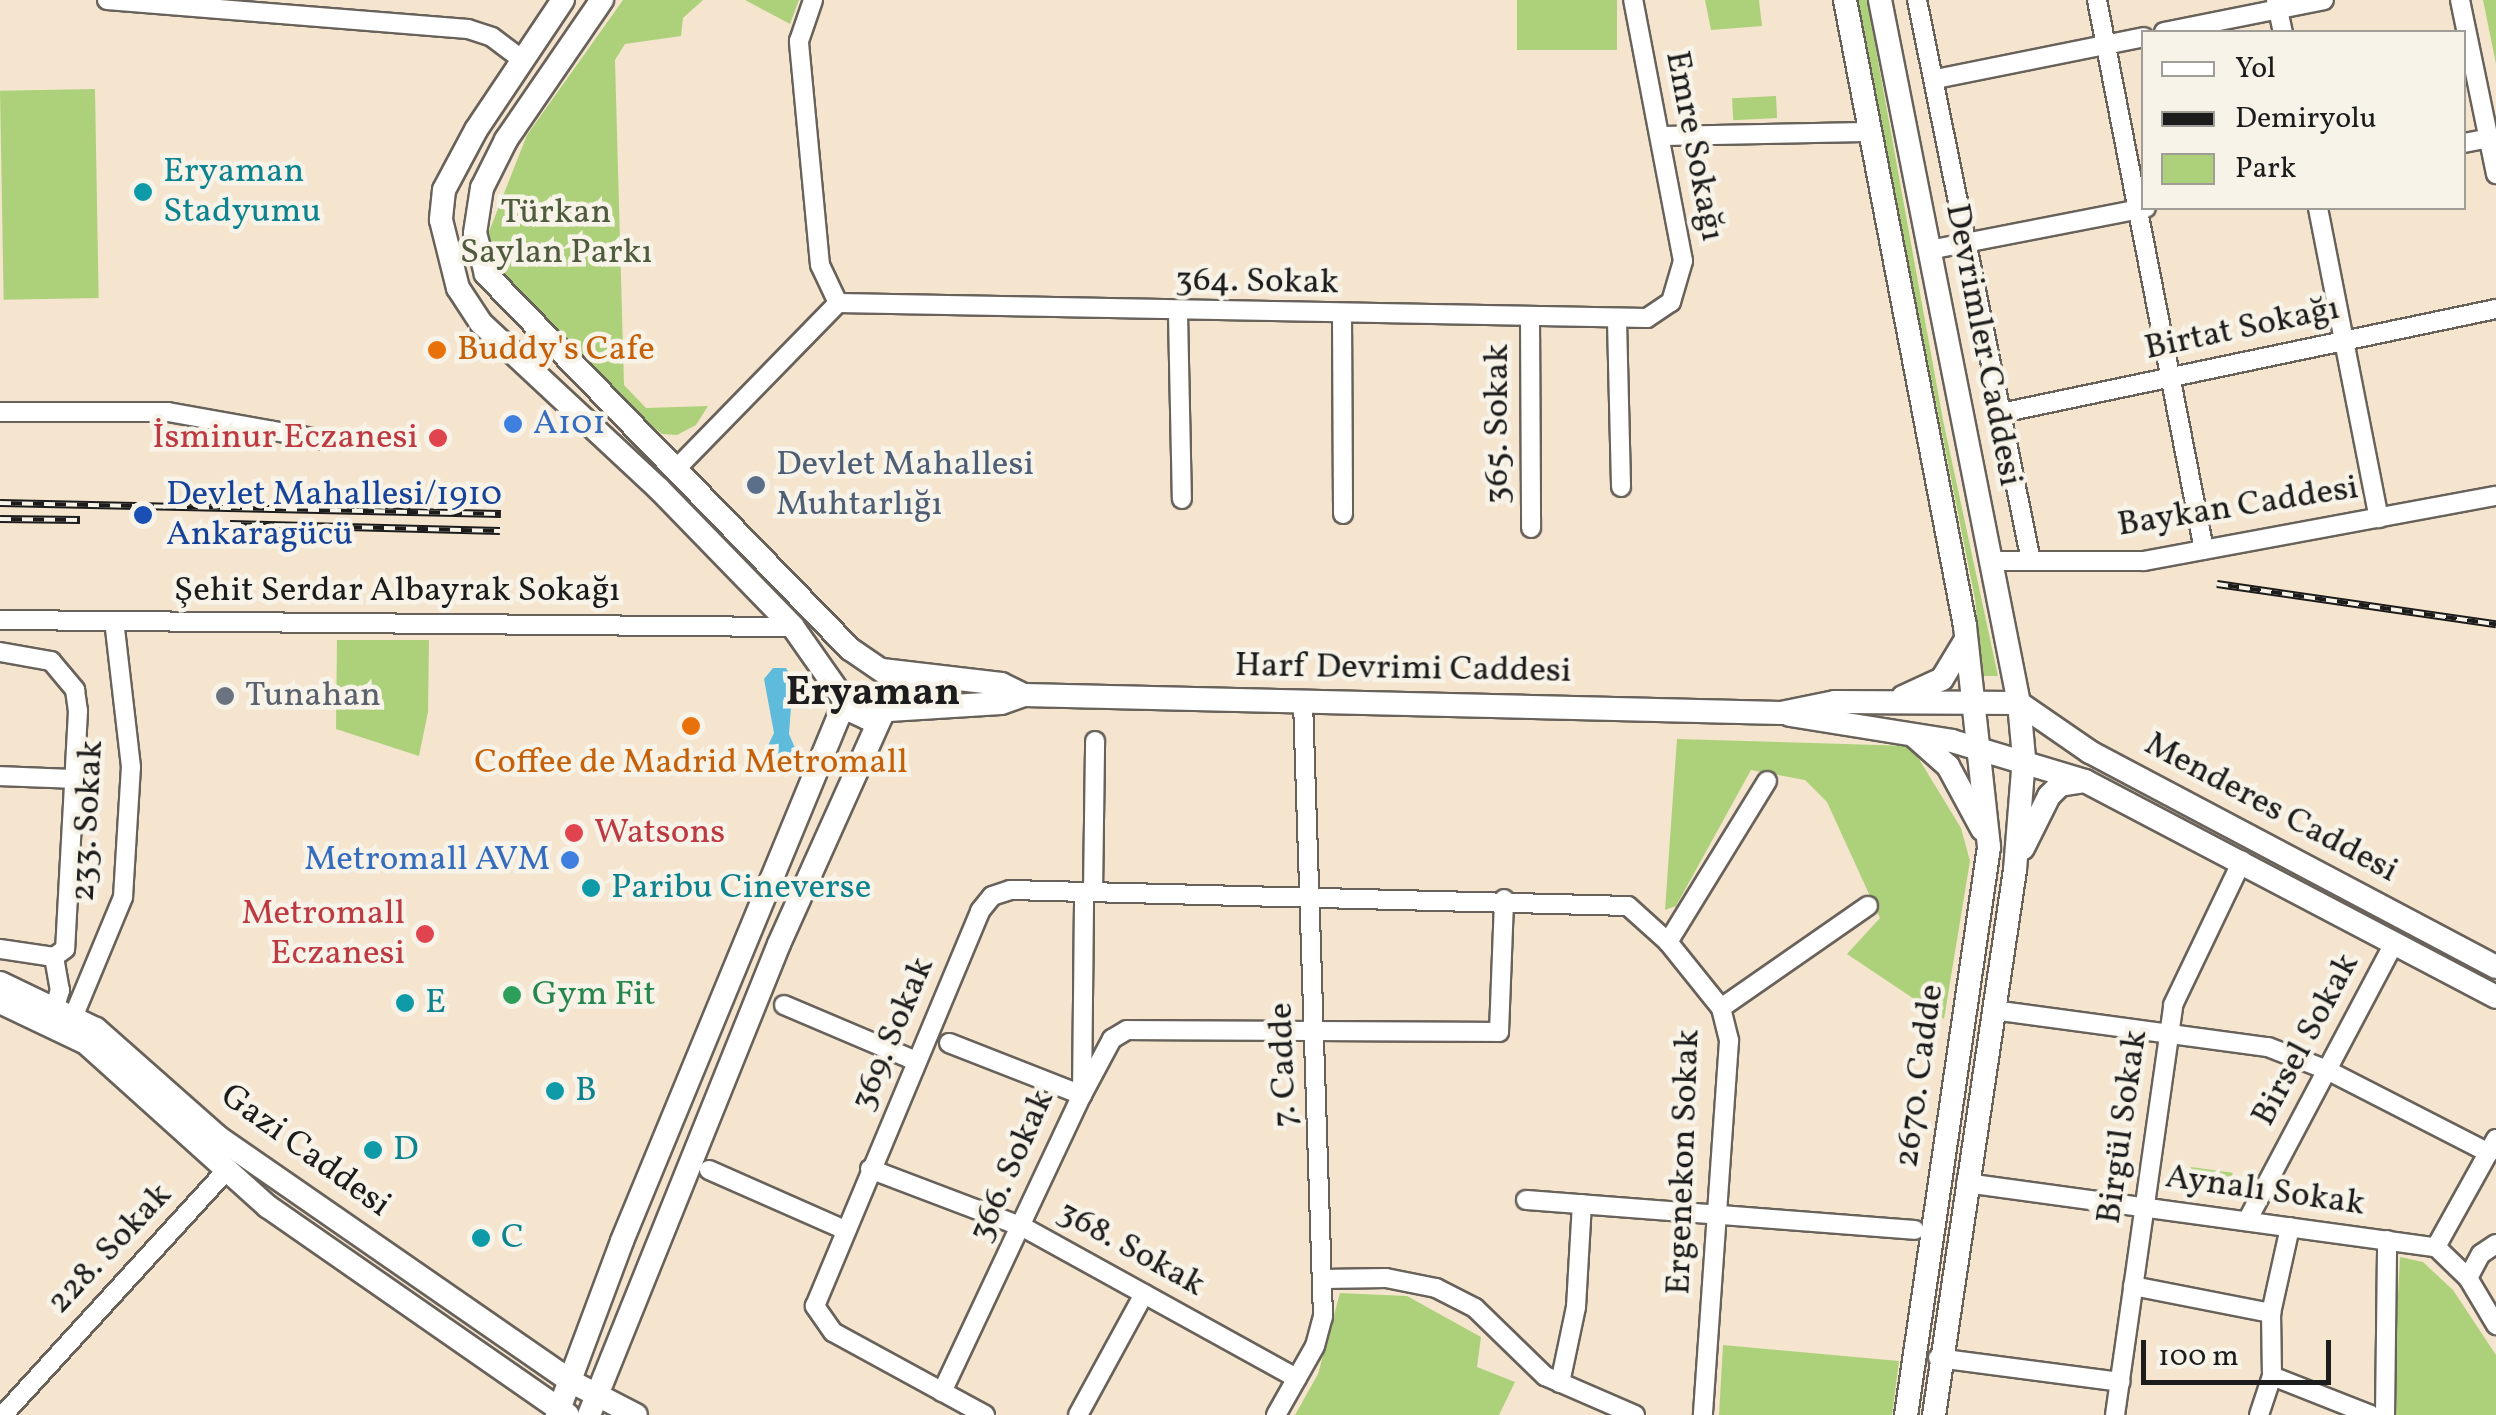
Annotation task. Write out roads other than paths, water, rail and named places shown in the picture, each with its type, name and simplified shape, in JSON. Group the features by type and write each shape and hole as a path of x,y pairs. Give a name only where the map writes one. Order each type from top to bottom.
{"main road":[{"path":"564,0 444,190 441,220 450,268 481,324 659,489 793,627 859,716 886,712"},
{"path":"593,1404 838,803 895,688 505,300 477,251 476,210 498,156 602,0"},
{"name":"Devrimler Caddesi","path":"1845,0 1966,638 1977,747"},
{"name":"Devrimler Caddesi","path":"1880,0 2019,704 2024,758"},
{"path":"659,489 676,470"},
{"path":"1883,703 1942,679 1966,638"},
{"path":"561,1414 570,1380 852,675 878,669"},
{"name":"Harf Devrimi Caddesi","path":"878,669 1001,684 1024,695"},
{"name":"Harf Devrimi Caddesi","path":"886,712 1001,703 1024,695 1781,713 1836,702 2019,704"},
{"name":"Menderes Caddesi","path":"2019,704 2090,752 2496,966"},
{"name":"Harf Devrimi Caddesi","path":"1781,713 1837,728 1911,733 2024,758"},
{"path":"1911,733 1948,766 1989,847"},
{"name":"2670. Cadde","path":"1906,1415 1989,847 1977,747"},
{"name":"Menderes Caddesi","path":"2024,758 2085,780 2496,997"},
{"name":"2670. Cadde","path":"1934,1415 1938,1358 2016,870 2024,758"},
{"path":"2016,870 2049,796 2060,786 2085,780"},
{"name":"Gazi Caddesi","path":"0,983 115,1042 218,1137 570,1380 593,1404 636,1415"},
{"name":"Gazi Caddesi","path":"0,1002 59,1014 267,1206 561,1414"},
{"path":"267,1206 284,1183"}],"street":[{"path":"106,0 468,30 492,37 523,60"},
{"path":"676,470 838,303 820,265 799,41 801,18 813,0"},
{"name":"Emre Sokağı","path":"1633,0 1682,244 1681,278 1671,302"},
{"path":"1917,0 2031,562"},
{"path":"2097,0 2141,203"},
{"path":"2172,30 2277,5 2324,0"},
{"path":"2460,0 2496,174"},
{"path":"2277,5 2283,30"},
{"path":"1936,80 2141,38"},
{"path":"1660,136 1868,132"},
{"path":"2466,144 2489,138"},
{"path":"1929,250 2141,208"},
{"path":"2142,210 2204,550"},
{"path":"2318,210 2380,518"},
{"name":"364. Sokak","path":"838,303 1178,314 1617,321 1647,318 1671,302"},
{"name":"Birtat Sokağı","path":"2001,413 2496,309"},
{"path":"1178,314 1182,498"},
{"path":"1342,316 1343,514"},
{"name":"365. Sokak","path":"1530,320 1530,528"},
{"path":"1617,321 1622,487"},
{"path":"0,412 168,412 323,440"},
{"name":"Baykan Caddesi","path":"1989,562 2144,561 2496,496"},
{"name":"Şehit Serdar Albayrak Sokağı","path":"0,620 793,627"},
{"name":"233. Sokak","path":"59,1014 123,897 130,767 114,621"},
{"path":"0,652 51,660 75,690 76,779 68,940 54,958 60,990 59,1014"},
{"name":"7. Cadde","path":"1276,1415 1319,1332 1323,1280 1302,702"},
{"name":"366. Sokak","path":"942,1392 1082,1095 1095,741"},
{"path":"0,776 76,779"},
{"path":"1668,942 1767,782"},
{"name":"Birgül Sokak","path":"2115,1415 2173,1006 2242,862"},
{"name":"369. Sokak","path":"985,1415 833,1332 818,1317 816,1296 985,902 1010,890 1312,896"},
{"name":"Ergenekon Sokak","path":"1312,896 1613,901 1628,906 1668,942 1721,1008 1730,1041 1703,1415"},
{"path":"949,1043 1082,1095 1112,1039 1127,1030 1499,1032 1504,899"},
{"path":"1721,1008 1868,906"},
{"name":"Birsel Sokak","path":"2248,1221 2394,943"},
{"path":"0,949 54,958"},
{"path":"784,1005 916,1061"},
{"path":"1993,1010 2268,1047 2492,1146 2436,1247 2468,1278 2496,1325"},
{"name":"368. Sokak","path":"870,1169 1023,1227 1297,1378"},
{"path":"710,1170 844,1230"},
{"name":"228. Sokak","path":"3,1415 226,1172"},
{"name":"Aynalı Sokak","path":"1966,1182 2436,1247"},
{"path":"1526,1200 1914,1230"},
{"path":"1560,1383 1576,1307 1582,1204"},
{"path":"2259,1415 2272,1376 2271,1313 2290,1227"},
{"path":"2385,1415 2388,1240"},
{"path":"2468,1278 2481,1254 2496,1244"},
{"path":"1323,1280 1386,1278 1436,1288 1475,1308 1545,1376 1635,1415"},
{"path":"2134,1286 2271,1313"},
{"path":"1078,1415 1144,1294"},
{"path":"1938,1358 2120,1382"},
{"path":"2272,1376 2371,1415"}],"water":[{"path":"773,668 786,668 793,680 789,734 798,755 792,767 781,771 768,766 764,754 774,733 764,679"}],"railway":[{"path":"0,503 501,514"},
{"path":"0,519 80,520"},
{"path":"230,524 500,531"},
{"path":"2217,584 2496,624"}],"place":[{"name":"Eryaman Stadyumu","path":"143,192"},
{"name":"Buddy's Cafe","path":"437,350"},
{"name":"A101","path":"513,424"},
{"name":"İsminur Eczanesi","path":"438,438"},
{"name":"Devlet Mahallesi Muhtarlığı","path":"756,485"},
{"name":"Devlet Mahallesi/1910 Ankaragücü","path":"143,515"},
{"name":"Tunahan","path":"225,696"},
{"name":"Coffee de Madrid Metromall","path":"691,726"},
{"name":"Watsons","path":"574,833"},
{"name":"Metromall AVM","path":"570,860"},
{"name":"Paribu Cineverse","path":"591,888"},
{"name":"Metromall Eczanesi","path":"425,934"},
{"name":"Gym Fit","path":"512,995"},
{"name":"E","path":"405,1003"},
{"name":"B","path":"555,1091"},
{"name":"D","path":"373,1150"},
{"name":"C","path":"481,1238"}],"district":[{"name":"Eryaman","path":"873,694"}],"park label":[{"name":"Türkan Saylan Parkı","path":"556,233"}]}
